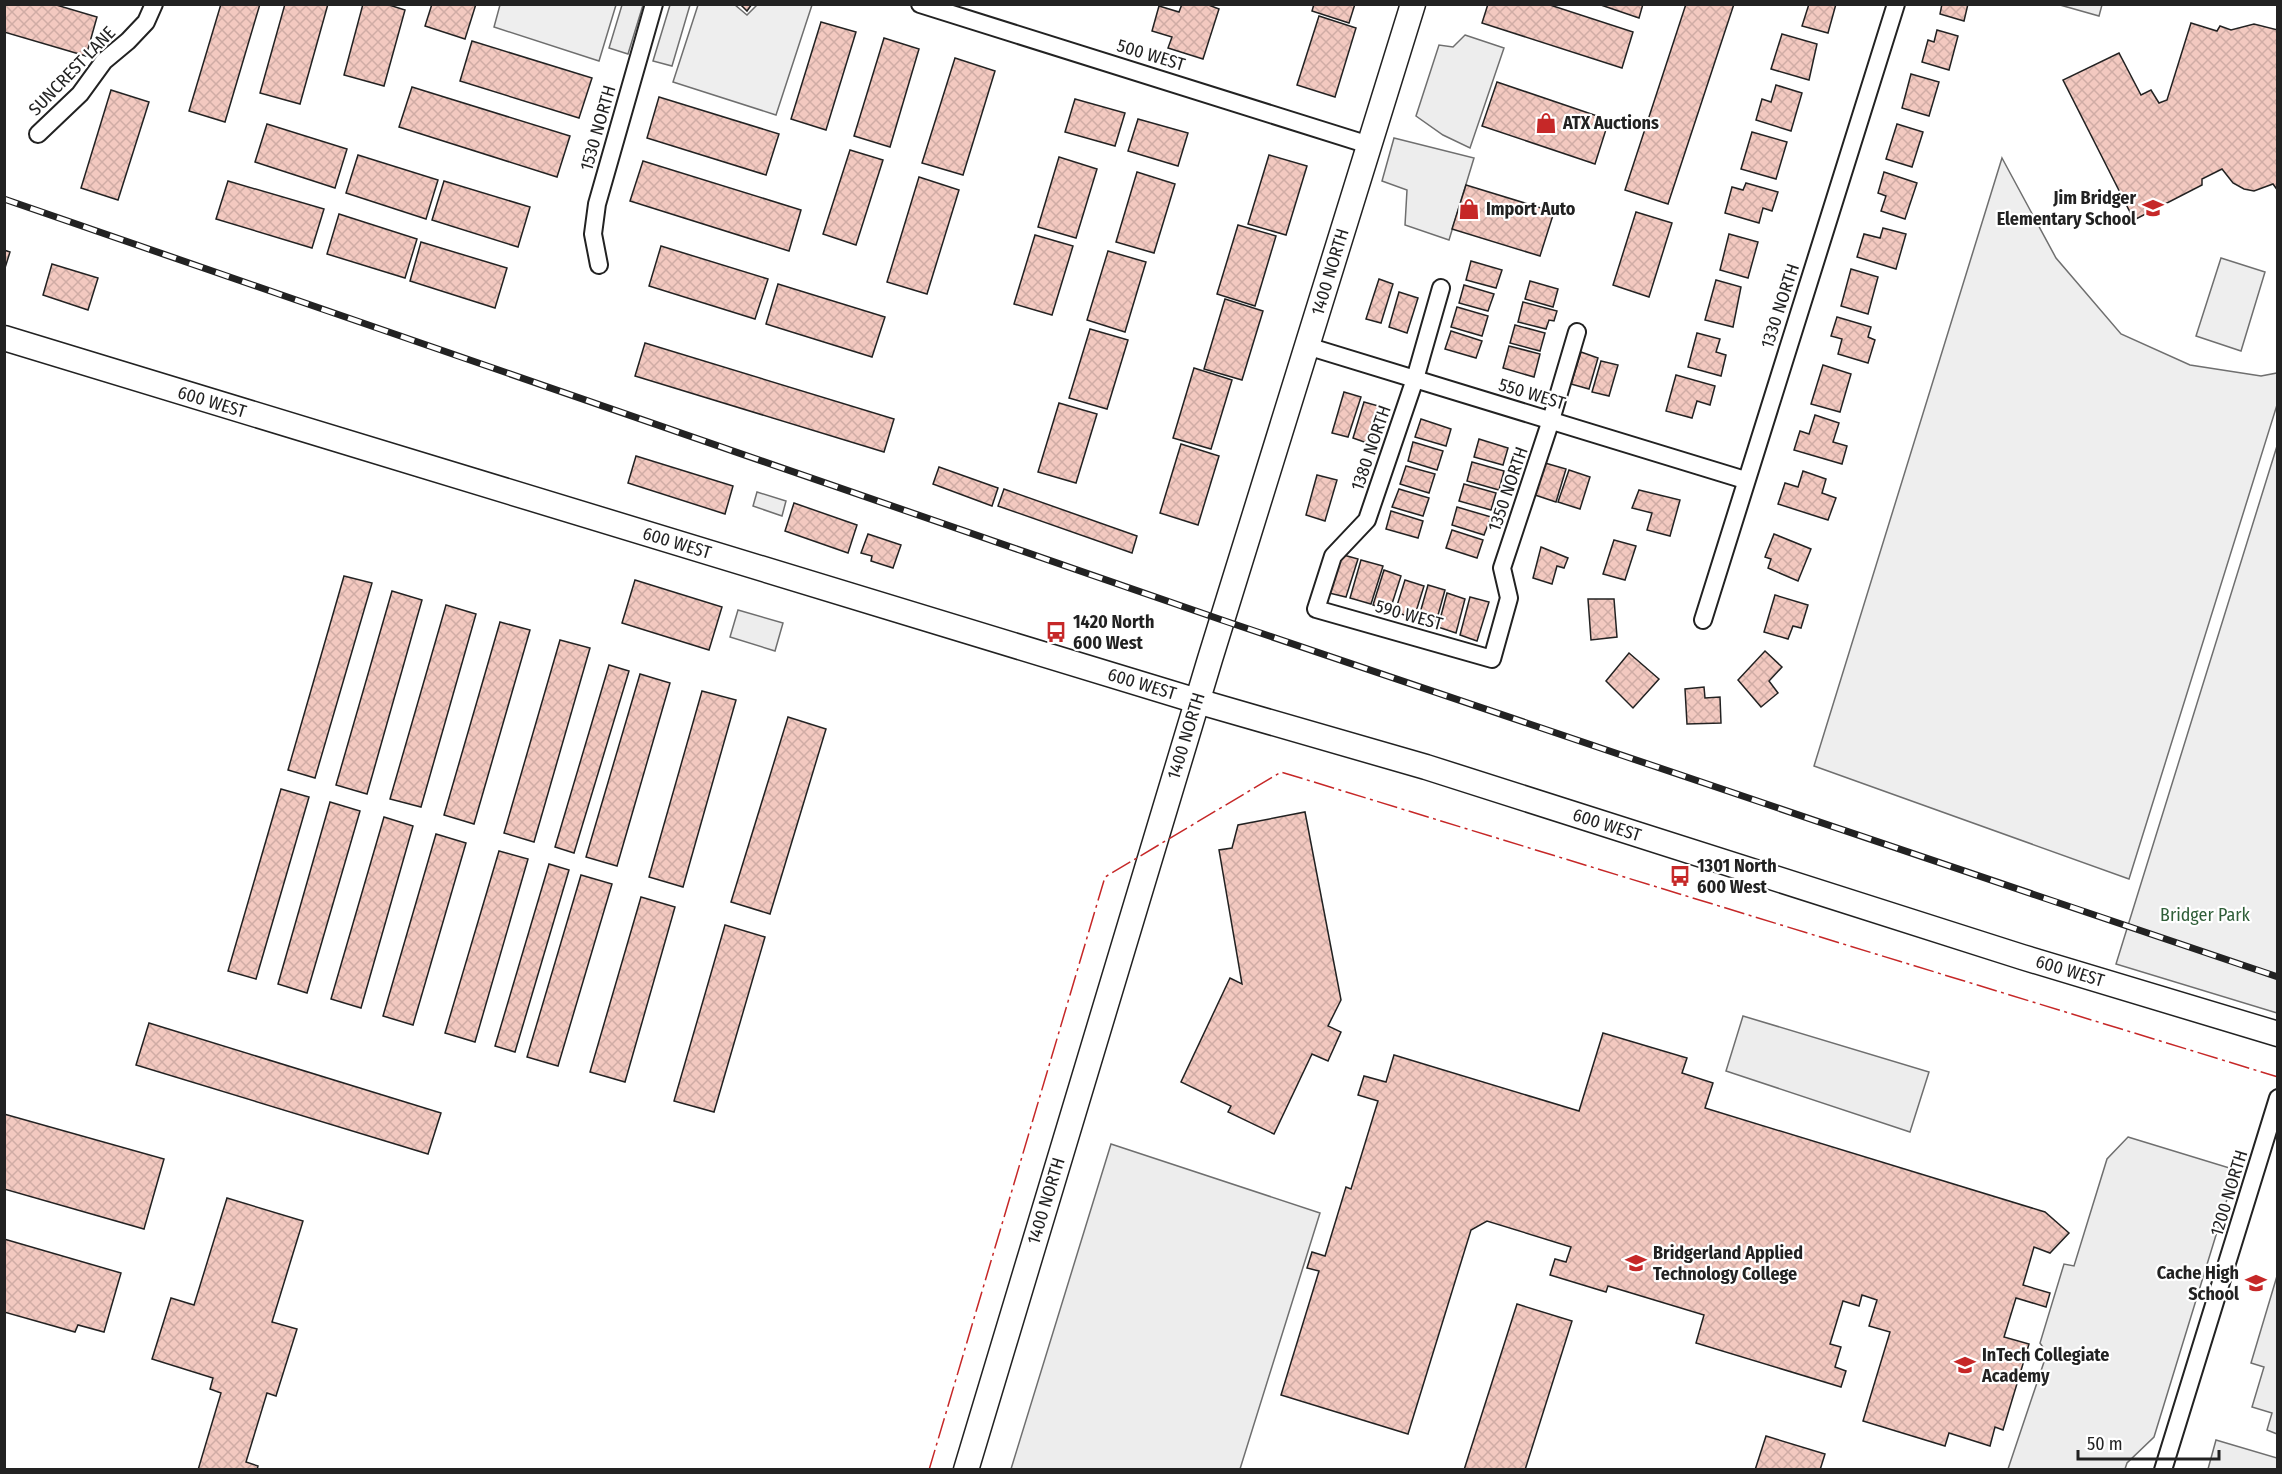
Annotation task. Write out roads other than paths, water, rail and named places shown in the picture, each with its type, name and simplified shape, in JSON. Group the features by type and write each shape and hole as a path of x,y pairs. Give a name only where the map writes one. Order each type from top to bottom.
{"main road":[{"name":"1400 NORTH","path":"966,1470 1197,700 1413,4"},
{"name":"600 WEST","path":"4,338 1197,700 1426,767 2022,957 2277,1034"}],"street":[{"name":"SUNCREST LANE","path":"38,134 80,94 104,61 146,22 154,4"},
{"name":"1530 NORTH","path":"599,265 593,234 597,204 654,4"},
{"name":"500 WEST","path":"920,4 1369,145"},
{"name":"1330 NORTH","path":"1703,621 1745,480 1896,4"},
{"name":"1380 NORTH","path":"1316,609 1333,556 1367,520 1415,379 1441,288"},
{"name":"1350 NORTH","path":"1492,659 1509,598 1502,568 1551,420 1577,332"},
{"name":"550 WEST","path":"1307,346 1745,480"},
{"name":"590 WEST","path":"1316,609 1492,659"},
{"name":"1200 NORTH","path":"2163,1470 2277,1098"}],"railway":[{"path":"4,199 1222,620 2278,977"}],"place":[{"name":"ATX Auctions","path":"1546,123"},
{"name":"Jim Bridger Elementary School","path":"2153,208"},
{"name":"Import Auto","path":"1469,209"},
{"name":"1420 North 600 West","path":"1056,632"},
{"name":"1301 North 600 West","path":"1680,876"},
{"name":"Bridgerland Applied Technology College","path":"1636,1263"},
{"name":"Cache High School","path":"2256,1283"},
{"name":"InTech Collegiate Academy","path":"1965,1365"}],"park label":[{"name":"Bridger Park","path":"2205,915"}]}
